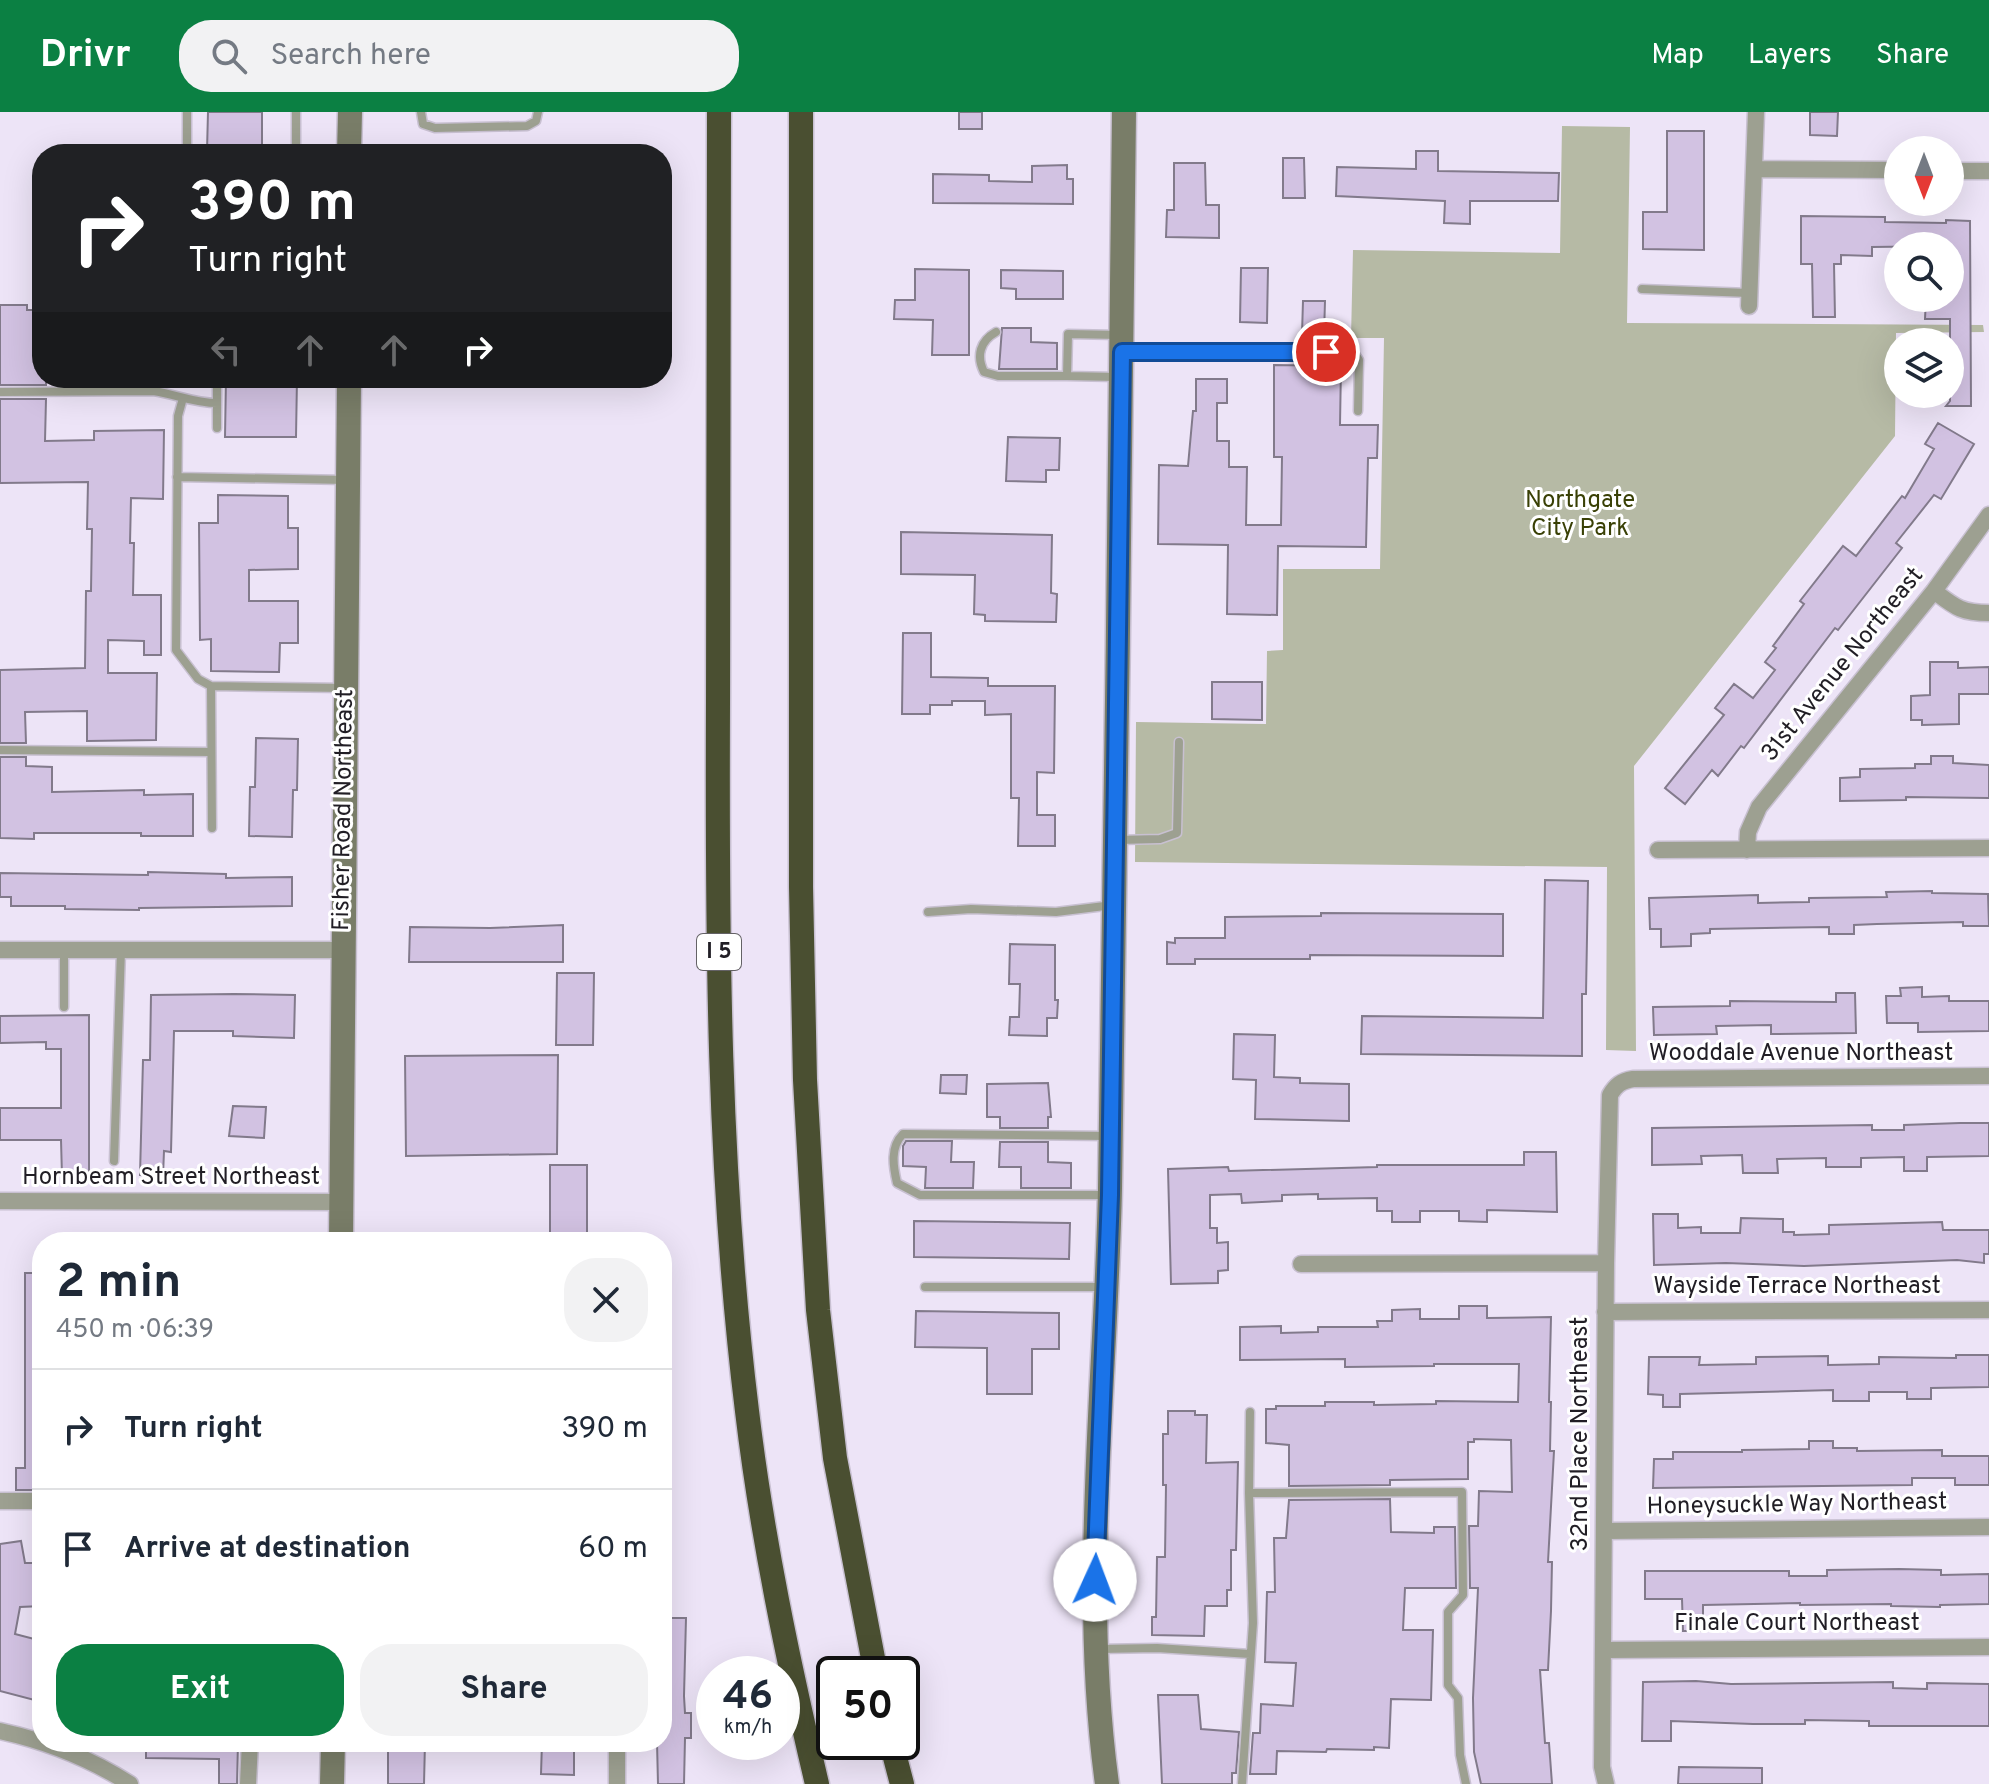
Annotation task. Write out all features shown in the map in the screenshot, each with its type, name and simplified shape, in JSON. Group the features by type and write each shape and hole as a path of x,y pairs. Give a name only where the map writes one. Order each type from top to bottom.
{"highway":[{"name":"I 5","path":"719,112 718,859 723,1108 729,1225 758,1494 817,1784"},
{"path":"801,112 801,856 808,1127 818,1310 835,1458 873,1656"},
{"path":"896,1760 902,1784"}],"main road":[{"path":"349,144 350,112"},
{"path":"1107,1784 1096,1649 1097,1513 1110,1195 1124,112"},
{"name":"Fisher Road Northeast","path":"341,1232 349,388"},
{"path":"332,1784 333,1752"}],"street":[{"path":"1749,300 1756,112"},
{"path":"1755,169 1884,170"},
{"path":"1964,171 1989,171"},
{"name":"31st Avenue Northeast","path":"1747,850 1748,832 1759,807 1934,591 1989,515"},
{"path":"1934,591 1967,613 1989,613"},
{"path":"1658,850 1989,848"},
{"path":"0,950 342,950"},
{"name":"Wooddale Avenue Northeast","path":"1616,1086 1624,1080 1633,1079 1989,1076"},
{"name":"32nd Place Northeast","path":"1606,1784 1602,1767 1605,1312 1609,1104 1616,1086"},
{"name":"Hornbeam Street Northeast","path":"0,1201 341,1202"},
{"path":"1301,1264 1606,1263"},
{"name":"Wayside Terrace Northeast","path":"1605,1312 1989,1310"},
{"path":"0,1501 32,1501"},
{"name":"Honeysuckle Way Northeast","path":"1605,1531 1989,1527"},
{"name":"Finale Court Northeast","path":"1605,1650 1989,1647"},
{"path":"0,1731 32,1740"},
{"path":"66,1752 101,1766 130,1784"},
{"path":"248,1784 250,1752"},
{"path":"617,1752 617,1784"}],"lane":[{"path":"187,112 187,144"},
{"path":"296,112 296,144"},
{"path":"421,112 423,124 435,128 527,126 536,121 538,112"},
{"path":"1642,289 1749,300"},
{"path":"996,332 988,337 980,350 979,362 984,372 998,376 1122,377"},
{"path":"1067,376 1068,334 1122,344 1353,351 1359,360 1358,411"},
{"path":"217,388 217,428"},
{"path":"0,392 153,391 199,403 217,403"},
{"path":"183,398 178,416 176,650 198,679 211,686 346,688"},
{"path":"177,477 348,480"},
{"path":"211,686 212,828"},
{"path":"1115,840 1160,839 1177,833 1179,742"},
{"path":"0,750 211,752"},
{"path":"928,912 971,909 1056,912 1114,905"},
{"path":"64,950 64,1007"},
{"path":"114,1161 121,950"},
{"path":"1110,1195 920,1195 897,1183 893,1162 897,1140 903,1134 1111,1136"},
{"path":"925,1287 1107,1287"},
{"path":"1242,1784 1253,1623 1250,1412"},
{"path":"1249,1493 1462,1492 1463,1595 1448,1612 1448,1685 1458,1698 1460,1755 1466,1784"},
{"path":"1096,1649 1157,1648 1250,1654"}],"green space":[{"name":"Northgate City Park","path":"1562,126 1630,127 1627,323 1983,325 1984,332 1964,332 1964,328 1884,328 1884,408 1895,408 1895,436 1634,766 1636,1051 1606,1050 1607,867 1135,862 1136,722 1266,724 1267,651 1283,650 1283,569 1380,569 1384,338 1351,338 1353,250 1560,253"}],"building":[{"path":"208,112 262,112 262,144 207,144"},
{"path":"959,112 982,112 982,129 959,129"},
{"path":"1810,112 1838,112 1837,136 1810,135"},
{"path":"1667,131 1704,131 1704,250 1643,249 1643,212 1667,212"},
{"path":"1416,151 1438,151 1438,171 1559,173 1558,201 1470,201 1470,224 1444,223 1445,201 1336,196 1337,167 1416,169"},
{"path":"1283,158 1304,158 1305,198 1283,198"},
{"path":"1174,163 1205,163 1206,205 1219,205 1219,238 1166,237 1167,210 1174,210"},
{"path":"1067,165 1067,179 1073,179 1073,204 933,203 933,174 989,175 989,181 1032,182 1032,166"},
{"path":"1801,216 1885,217 1885,222 1970,221 1971,406 1964,406 1964,328 1950,328 1950,319 1925,319 1925,312 1964,312 1964,232 1884,232 1884,247 1872,247 1872,256 1841,255 1841,264 1834,264 1835,317 1813,317 1812,264 1801,264"},
{"path":"1241,268 1268,268 1267,323 1240,322"},
{"path":"915,269 969,270 969,355 932,355 933,320 894,319 895,300 915,300"},
{"path":"1001,270 1063,271 1063,299 1016,299 1016,289 1001,288"},
{"path":"1303,301 1325,301 1324,335 1302,334"},
{"path":"0,305 27,305 27,310 32,310 32,385 0,385"},
{"path":"1002,328 1031,328 1031,342 1057,343 1057,369 999,369"},
{"path":"1274,365 1341,366 1340,425 1378,425 1377,458 1368,458 1366,547 1278,546 1277,615 1227,614 1228,545 1158,544 1159,465 1188,466 1193,411 1196,411 1196,379 1227,379 1227,403 1217,403 1217,441 1229,441 1229,467 1247,467 1246,525 1281,525 1282,457 1274,457"},
{"path":"226,388 297,388 296,437 225,437"},
{"path":"0,399 46,399 45,441 94,440 94,431 164,430 163,499 131,498 130,543 134,543 133,595 161,595 161,655 144,655 144,641 108,640 108,673 157,673 156,740 87,741 87,711 25,712 26,743 0,743 0,670 85,668 86,591 91,591 92,529 87,529 88,482 0,483"},
{"path":"1938,423 1974,444 1941,499 1934,495 1896,543 1902,548 1838,630 1835,628 1744,748 1741,746 1718,776 1712,770 1685,804 1665,788 1724,715 1715,708 1734,684 1753,698 1775,670 1765,662 1804,604 1800,601 1843,546 1856,556 1902,496 1905,498 1934,449 1925,444"},
{"path":"1008,437 1060,438 1059,470 1046,470 1046,482 1006,481"},
{"path":"218,495 288,496 288,528 298,528 298,569 249,570 249,601 298,601 298,643 280,643 279,672 211,671 211,639 200,640 199,523 218,523"},
{"path":"901,532 1052,535 1051,593 1057,594 1056,622 985,621 985,615 974,614 975,575 901,574"},
{"path":"903,633 931,633 931,677 988,678 988,686 1055,686 1054,773 1037,772 1037,815 1055,815 1055,846 1018,846 1019,798 1011,798 1011,714 985,715 985,701 952,701 952,705 930,705 930,714 902,714"},
{"path":"1930,662 1958,662 1958,668 1989,667 1989,694 1959,694 1959,724 1922,725 1922,720 1911,720 1911,696 1930,695"},
{"path":"1212,682 1262,682 1262,720 1212,719"},
{"path":"256,738 298,739 292,837 249,836 250,787 255,787"},
{"path":"1931,756 1953,756 1953,763 1989,765 1989,798 1906,797 1906,800 1840,801 1840,778 1860,777 1860,769 1915,768 1915,764 1931,764"},
{"path":"0,757 26,757 26,766 52,767 52,792 144,790 144,795 193,794 193,836 34,833 34,839 0,838"},
{"path":"148,872 226,874 226,878 292,877 292,906 65,909 65,906 11,906 11,897 0,897 0,873 148,875"},
{"path":"1545,880 1588,881 1582,1056 1361,1054 1362,1016 1543,1018"},
{"path":"1886,892 1988,894 1989,926 1963,926 1963,922 1854,925 1854,934 1829,934 1829,927 1710,929 1710,933 1691,934 1691,946 1661,947 1661,929 1650,929 1649,898 1758,895 1758,903 1809,902 1809,898 1887,897"},
{"path":"1321,913 1503,914 1503,956 1310,955 1310,959 1195,959 1195,964 1167,964 1167,942 1175,943 1175,938 1225,938 1225,917 1321,916"},
{"path":"563,925 563,962 409,962 410,927"},
{"path":"1010,944 1055,945 1057,1018 1047,1018 1047,1036 1009,1035 1010,1017 1019,1017 1020,984 1009,984"},
{"path":"557,973 594,973 593,1045 556,1045"},
{"path":"1922,987 1922,997 1949,996 1949,1001 1989,1001 1989,1031 1918,1032 1918,1023 1887,1023 1886,996 1901,996 1900,988"},
{"path":"1836,993 1855,993 1856,1033 1771,1034 1771,1025 1716,1026 1717,1034 1654,1035 1653,1007 1730,1006 1730,1001 1836,1002"},
{"path":"151,995 295,995 294,1038 233,1036 233,1031 174,1031 171,1152 164,1151 163,1176 140,1175 143,1060 150,1060"},
{"path":"89,1015 89,1175 62,1176 61,1140 0,1140 0,1108 61,1108 61,1049 46,1049 46,1042 0,1043 0,1016"},
{"path":"1234,1034 1275,1035 1274,1077 1300,1078 1300,1083 1349,1084 1349,1121 1255,1119 1256,1080 1233,1079"},
{"path":"558,1055 557,1154 406,1156 405,1056"},
{"path":"941,1075 967,1075 966,1094 940,1093"},
{"path":"1048,1083 1051,1117 1048,1117 1048,1128 1000,1128 1000,1117 987,1117 987,1084"},
{"path":"233,1106 266,1107 264,1138 229,1136"},
{"path":"1989,1123 1989,1156 1927,1157 1927,1171 1904,1171 1904,1157 1861,1158 1861,1167 1826,1167 1826,1158 1777,1159 1778,1173 1743,1173 1742,1155 1701,1156 1702,1164 1652,1165 1652,1128 1872,1125 1872,1130 1904,1130 1904,1125"},
{"path":"906,1141 952,1141 951,1162 974,1162 973,1188 925,1188 926,1167 903,1166"},
{"path":"1000,1142 1048,1142 1048,1162 1071,1163 1071,1188 1021,1188 1021,1167 999,1167"},
{"path":"1524,1152 1556,1152 1557,1212 1487,1210 1487,1222 1459,1221 1459,1211 1420,1211 1420,1222 1392,1222 1392,1211 1377,1211 1377,1198 1318,1199 1318,1194 1282,1195 1282,1201 1242,1203 1241,1194 1210,1195 1210,1228 1217,1228 1217,1243 1228,1242 1228,1270 1218,1271 1218,1283 1171,1284 1168,1169 1228,1167 1229,1171 1377,1165 1524,1165"},
{"path":"550,1165 587,1165 587,1232 550,1232"},
{"path":"1653,1214 1678,1214 1678,1228 1701,1227 1701,1233 1740,1233 1741,1218 1783,1219 1783,1232 1794,1232 1794,1235 1829,1234 1829,1225 1942,1222 1943,1230 1989,1230 1989,1254 1984,1254 1984,1263 1957,1260 1804,1266 1726,1263 1654,1265"},
{"path":"914,1221 1070,1223 1069,1259 914,1257"},
{"path":"25,1273 32,1273 32,1490 16,1490 16,1468 25,1468"},
{"path":"1459,1306 1487,1306 1487,1318 1551,1317 1550,1451 1554,1451 1548,1562 1552,1562 1551,1611 1548,1670 1540,1670 1545,1743 1549,1743 1552,1784 1481,1784 1474,1752 1478,1588 1470,1588 1469,1526 1478,1526 1479,1491 1512,1492 1511,1440 1474,1439 1474,1442 1468,1442 1468,1479 1390,1480 1390,1485 1289,1486 1289,1445 1266,1443 1266,1409 1276,1409 1276,1406 1325,1406 1325,1402 1374,1402 1374,1405 1436,1404 1436,1401 1518,1402 1519,1364 1345,1367 1345,1359 1240,1360 1240,1327 1281,1326 1281,1333 1318,1332 1318,1327 1378,1327 1377,1321 1392,1321 1392,1310 1420,1309 1420,1319 1459,1319"},
{"path":"916,1311 1059,1313 1059,1349 1032,1349 1032,1394 987,1394 987,1348 915,1347"},
{"path":"1956,1355 1989,1355 1989,1387 1931,1388 1931,1399 1907,1399 1907,1392 1869,1392 1869,1401 1833,1401 1833,1390 1680,1394 1680,1407 1663,1407 1663,1395 1648,1394 1649,1357 1700,1357 1699,1365 1756,1364 1756,1357 1828,1356 1828,1365 1879,1364 1879,1357 1956,1358"},
{"path":"1168,1411 1195,1411 1195,1415 1207,1415 1206,1463 1238,1462 1236,1550 1231,1550 1231,1590 1227,1590 1227,1606 1205,1606 1204,1636 1152,1635 1152,1617 1156,1617 1157,1557 1165,1557 1163,1434 1168,1434"},
{"path":"1809,1441 1833,1441 1833,1448 1857,1448 1857,1451 1942,1450 1942,1456 1989,1456 1989,1485 1955,1485 1955,1478 1912,1478 1912,1485 1653,1488 1654,1459 1673,1459 1673,1452 1809,1449"},
{"path":"1390,1499 1391,1532 1434,1533 1434,1527 1455,1527 1456,1588 1405,1588 1403,1630 1433,1630 1431,1700 1391,1699 1389,1748 1277,1751 1276,1774 1250,1774 1253,1733 1260,1733 1261,1704 1293,1706 1296,1663 1265,1662 1267,1592 1275,1592 1274,1538 1286,1538 1289,1500"},
{"path":"21,1541 25,1563 32,1563 32,1606 20,1607 15,1634 32,1638 32,1699 0,1691 0,1544"},
{"path":"1827,1570 1941,1570 1941,1575 1989,1574 1989,1604 1940,1607 1800,1603 1703,1605 1703,1631 1683,1631 1682,1599 1645,1599 1645,1571 1789,1571 1789,1576 1827,1576"},
{"path":"672,1618 686,1618 684,1696 685,1713 691,1713 691,1738 685,1738 684,1784 658,1784 657,1752 672,1752"},
{"path":"1643,1682 1731,1684 1893,1682 1893,1688 1927,1689 1927,1683 1989,1684 1989,1726 1869,1726 1869,1721 1805,1720 1805,1724 1753,1724 1671,1721 1671,1741 1642,1741"},
{"path":"1158,1695 1198,1695 1201,1729 1239,1732 1236,1773 1232,1773 1232,1784 1162,1784"},
{"path":"146,1752 238,1752 237,1784 219,1784 219,1759 146,1758"},
{"path":"388,1752 425,1752 424,1784 388,1784"},
{"path":"542,1752 574,1752 574,1775 541,1774"},
{"path":"1679,1767 1762,1768 1762,1784 1678,1784"}],"route":[{"path":"1095,1580 1109,1253 1122,352 1326,352"}]}
